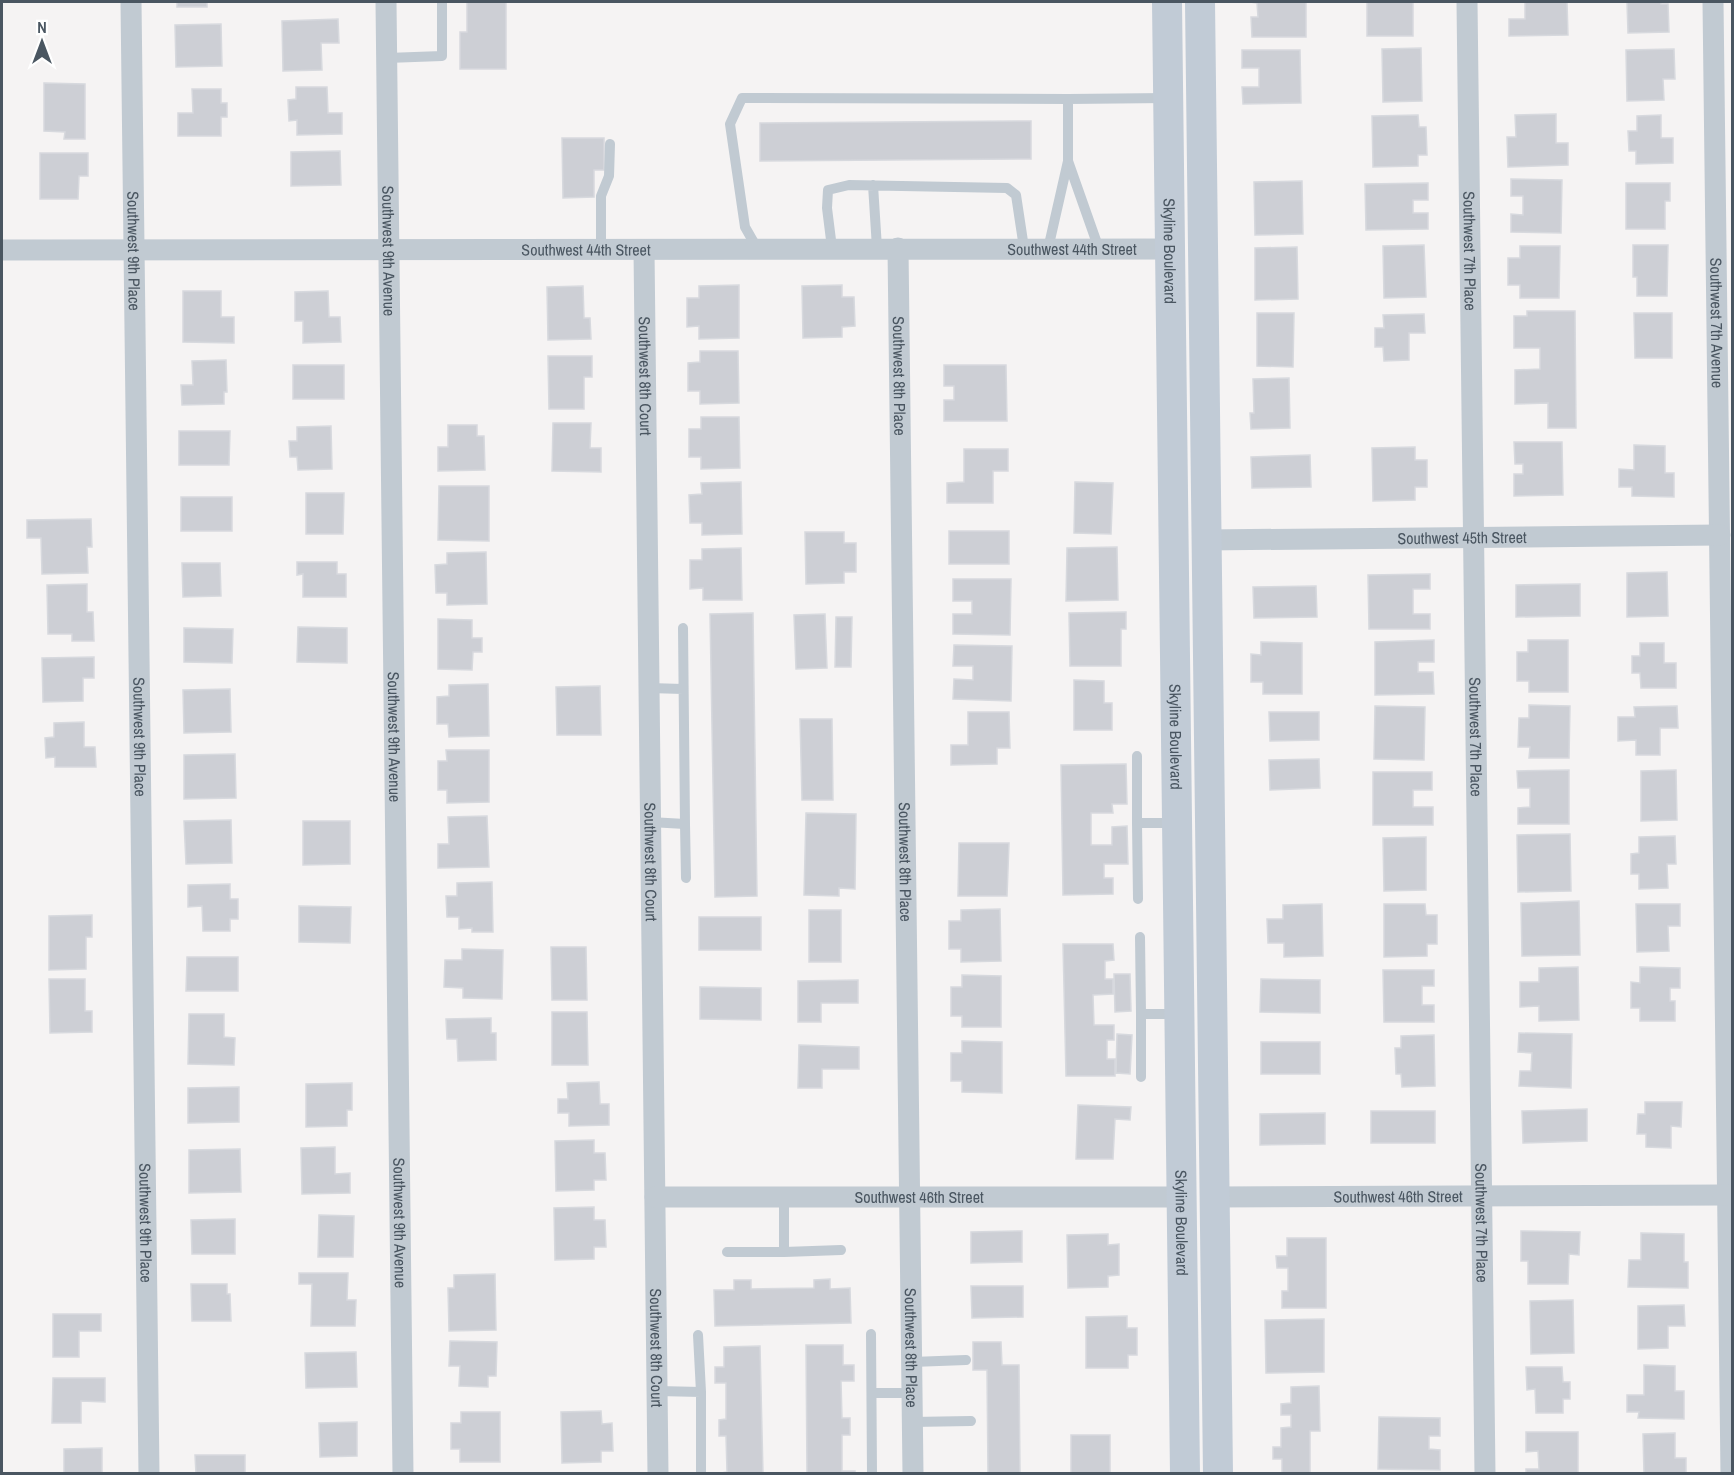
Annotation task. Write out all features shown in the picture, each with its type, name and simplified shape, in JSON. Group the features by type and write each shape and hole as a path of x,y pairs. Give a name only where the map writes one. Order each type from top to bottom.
{"street":[{"name":"Southwest 9th Place","path":"131,2 149,1473"},
{"name":"Southwest 9th Avenue","path":"386,2 403,1473"},
{"name":"Skyline Boulevard","path":"1167,2 1185,1473"},
{"name":"Skyline Boulevard","path":"1200,2 1218,1473"},
{"name":"Southwest 7th Place","path":"1467,2 1485,1473"},
{"name":"Southwest 7th Avenue","path":"1713,2 1720,535 1728,803 1727,1195 1731,1473"},
{"name":"Southwest 8th Place","path":"888,248 910,1197 913,1473"},
{"name":"Southwest 44th Street","path":"2,250 1170,249"},
{"path":"1170,249 1203,249"},
{"name":"Southwest 8th Court","path":"644,250 658,1473"},
{"name":"Southwest 45th Street","path":"1206,540 1720,535"},
{"path":"1174,539 1206,540"},
{"name":"Southwest 46th Street","path":"1214,1197 1727,1195"},
{"name":"Southwest 46th Street","path":"655,1197 1181,1197"},
{"path":"1181,1197 1214,1197"}],"lane":[{"path":"387,58 442,56 441,2"},
{"path":"757,248 745,227 730,124 742,98 1168,98"},
{"path":"1048,249 1068,161 1068,99"},
{"path":"601,250 601,196 609,176 610,144"},
{"path":"1068,161 1099,249"},
{"path":"832,248 827,208 828,190 849,185 1007,188 1016,195 1024,248"},
{"path":"873,185 888,248"},
{"path":"683,628 686,878"},
{"path":"649,688 683,689"},
{"path":"1137,756 1138,899"},
{"path":"650,822 685,824"},
{"path":"1137,823 1177,823"},
{"path":"1140,937 1142,1077"},
{"path":"1141,1014 1179,1014"},
{"path":"783,1252 784,1197"},
{"path":"727,1252 841,1250"},
{"path":"698,1335 701,1473"},
{"path":"871,1335 872,1473"},
{"path":"912,1362 966,1360"},
{"path":"658,1391 700,1392"},
{"path":"872,1393 912,1393"},
{"path":"912,1422 971,1421"}],"building":[{"path":"177,2 207,2 207,7 177,7"},
{"path":"467,2 506,2 506,69 460,69 460,32 467,32"},
{"path":"1250,2 1306,2 1306,37 1252,37 1251,17 1258,17 1257,3"},
{"path":"1367,2 1413,2 1413,36 1367,36"},
{"path":"1525,2 1567,2 1568,35 1509,36 1509,19 1525,19"},
{"path":"1627,2 1668,4 1669,32 1628,33"},
{"path":"338,19 339,43 321,43 322,70 283,71 282,21"},
{"path":"221,24 222,66 176,67 175,25"},
{"path":"1421,48 1422,101 1383,102 1382,49"},
{"path":"1674,49 1675,79 1663,79 1664,100 1627,101 1626,50"},
{"path":"1242,50 1300,50 1301,103 1243,104 1242,87 1259,87 1259,68 1242,68"},
{"path":"44,83 85,84 85,139 64,139 65,132 44,131"},
{"path":"296,87 327,87 328,113 342,113 342,134 297,135 297,120 289,121 288,100 296,99"},
{"path":"192,89 221,89 221,103 227,103 227,117 221,117 221,136 178,136 178,113 193,113"},
{"path":"1556,114 1556,143 1568,143 1568,165 1508,167 1507,137 1516,137 1515,115"},
{"path":"1418,115 1419,127 1426,127 1427,155 1418,155 1418,166 1373,167 1372,116"},
{"path":"1661,115 1661,138 1673,138 1673,163 1636,164 1636,151 1629,151 1628,131 1637,131 1637,116"},
{"path":"1031,121 1031,159 760,161 760,123"},
{"path":"562,138 604,138 604,170 594,170 594,197 563,198"},
{"path":"340,151 341,185 291,186 291,152"},
{"path":"40,153 88,153 88,176 79,176 78,199 40,199"},
{"path":"1511,179 1562,180 1561,233 1511,232 1511,214 1523,215 1523,196 1511,196"},
{"path":"1302,181 1303,234 1255,235 1254,182"},
{"path":"1428,183 1428,200 1413,200 1413,213 1428,213 1428,229 1366,230 1365,184"},
{"path":"1626,183 1670,183 1670,201 1665,201 1665,229 1626,229"},
{"path":"1424,245 1426,297 1384,298 1383,246"},
{"path":"1633,245 1668,245 1667,296 1637,296 1637,277 1633,277"},
{"path":"1520,246 1560,246 1559,298 1520,298 1520,285 1508,285 1508,258 1520,258"},
{"path":"1297,247 1298,299 1255,300 1255,248"},
{"path":"739,285 739,338 699,339 699,326 687,327 687,298 699,298 699,286"},
{"path":"842,285 842,297 854,297 855,326 842,327 842,337 803,338 802,286"},
{"path":"583,286 584,318 590,318 591,339 548,340 547,287"},
{"path":"183,291 221,291 221,317 234,317 234,343 183,342"},
{"path":"328,291 329,317 340,317 341,342 303,343 303,321 295,321 295,292"},
{"path":"1527,311 1575,311 1576,428 1548,428 1548,403 1515,404 1515,370 1540,369 1540,348 1514,348 1514,316 1527,316"},
{"path":"1257,313 1294,313 1293,367 1257,366"},
{"path":"1634,313 1672,313 1672,358 1635,358"},
{"path":"1424,314 1425,333 1409,333 1409,360 1384,361 1383,347 1375,347 1375,328 1384,328 1383,315"},
{"path":"700,351 738,351 739,403 700,404 700,391 688,391 688,363 700,362"},
{"path":"548,356 592,356 592,377 584,377 584,409 549,409"},
{"path":"226,360 227,392 224,392 224,404 182,405 181,385 193,385 192,361"},
{"path":"293,365 344,365 344,399 293,399"},
{"path":"944,365 1006,365 1007,421 944,421 944,400 954,400 954,386 944,386"},
{"path":"1289,378 1290,428 1251,429 1250,413 1254,413 1253,379"},
{"path":"701,417 739,417 740,468 701,469 701,457 689,457 689,429 701,429"},
{"path":"553,423 591,423 590,448 601,448 601,472 552,471"},
{"path":"448,425 477,425 477,436 484,436 485,470 438,471 438,447 448,447"},
{"path":"331,426 332,469 298,470 297,457 290,457 289,441 297,441 297,427"},
{"path":"179,431 230,431 229,465 179,465"},
{"path":"1514,442 1562,442 1563,495 1514,496 1514,474 1523,474 1523,464 1515,464"},
{"path":"1634,445 1665,446 1665,473 1674,473 1674,497 1632,496 1632,487 1619,487 1619,469 1634,470"},
{"path":"1415,447 1415,460 1427,460 1427,487 1415,487 1415,500 1373,501 1372,448"},
{"path":"964,449 1008,449 1008,471 993,471 993,503 947,503 947,483 964,482"},
{"path":"1310,455 1311,487 1252,488 1251,457"},
{"path":"741,482 742,534 702,535 702,523 690,523 689,495 702,494 701,483"},
{"path":"1075,482 1113,483 1111,534 1074,533"},
{"path":"439,486 489,486 489,541 438,540"},
{"path":"306,493 344,493 343,534 306,534"},
{"path":"181,497 232,497 232,531 181,531"},
{"path":"91,519 92,547 87,547 88,573 42,574 41,538 27,538 27,520"},
{"path":"949,531 1009,531 1009,564 949,564"},
{"path":"805,532 844,532 844,543 856,543 856,572 844,572 844,583 806,584"},
{"path":"1117,547 1118,600 1066,601 1067,548"},
{"path":"741,548 742,600 703,600 703,588 690,589 690,560 702,560 702,549"},
{"path":"486,552 487,604 447,605 447,593 436,593 435,565 447,564 447,553"},
{"path":"297,562 337,562 337,574 346,574 346,597 303,597 303,574 297,575"},
{"path":"182,563 220,563 221,596 183,597"},
{"path":"1667,572 1668,616 1627,617 1627,573"},
{"path":"1430,574 1430,589 1413,589 1413,614 1430,614 1430,629 1369,629 1368,575"},
{"path":"953,579 1011,579 1010,635 953,634 953,614 972,614 972,601 953,601"},
{"path":"87,584 87,612 93,612 94,641 72,641 72,634 48,634 47,585"},
{"path":"1580,584 1580,616 1516,617 1516,585"},
{"path":"1316,586 1317,617 1254,618 1253,587"},
{"path":"1126,612 1126,629 1121,629 1121,666 1070,666 1069,613"},
{"path":"753,613 757,896 715,897 710,614"},
{"path":"825,614 827,668 796,669 794,615"},
{"path":"836,617 852,617 851,667 835,667"},
{"path":"438,619 472,620 472,638 482,638 482,652 473,652 472,670 438,669"},
{"path":"298,627 347,628 347,663 297,662"},
{"path":"184,628 233,629 232,663 184,662"},
{"path":"1434,640 1434,662 1418,662 1418,672 1433,672 1434,694 1375,695 1375,642"},
{"path":"1528,640 1568,640 1568,692 1529,692 1529,681 1517,681 1517,652 1528,652"},
{"path":"1261,642 1302,643 1302,694 1263,694 1263,682 1251,682 1251,654 1261,655"},
{"path":"1640,643 1664,643 1664,663 1676,663 1676,688 1641,688 1640,673 1632,673 1632,656 1640,656"},
{"path":"954,645 1012,646 1011,701 953,699 954,679 973,680 973,666 953,666"},
{"path":"94,657 94,678 83,678 83,701 43,702 42,658"},
{"path":"1074,680 1104,681 1104,703 1112,703 1112,730 1074,730"},
{"path":"488,684 489,736 449,737 448,724 437,724 437,697 449,696 449,685"},
{"path":"600,686 601,735 557,735 556,687"},
{"path":"230,689 231,732 184,733 183,690"},
{"path":"1529,705 1570,706 1569,758 1529,758 1530,747 1518,747 1519,718 1529,718"},
{"path":"1375,706 1425,707 1424,760 1374,759"},
{"path":"1677,706 1678,728 1660,728 1660,755 1636,755 1636,740 1618,741 1618,717 1635,717 1634,707"},
{"path":"968,712 1009,712 1010,748 997,748 997,764 951,765 951,745 968,745"},
{"path":"1269,712 1319,712 1319,740 1270,741"},
{"path":"800,719 832,719 833,800 802,800"},
{"path":"84,722 84,747 95,747 96,767 55,767 55,757 46,758 45,738 54,737 54,723"},
{"path":"446,750 489,750 489,802 447,803 447,790 438,790 438,761 447,761"},
{"path":"235,754 236,798 184,799 184,755"},
{"path":"1319,759 1320,788 1270,790 1269,760"},
{"path":"1126,764 1127,804 1112,804 1113,813 1091,813 1091,845 1112,845 1112,827 1127,826 1128,864 1104,864 1104,878 1113,878 1113,894 1063,895 1061,765"},
{"path":"1569,770 1569,824 1518,824 1518,808 1530,807 1530,788 1518,788 1517,771"},
{"path":"1676,770 1677,820 1641,821 1641,771"},
{"path":"1373,772 1432,772 1432,790 1413,790 1413,807 1433,807 1433,825 1373,825"},
{"path":"806,813 856,814 855,889 839,888 839,896 804,895"},
{"path":"487,816 489,867 438,868 438,844 449,844 448,817"},
{"path":"231,820 232,863 186,864 184,821"},
{"path":"303,821 350,821 350,864 303,865"},
{"path":"1570,834 1571,891 1518,892 1517,835"},
{"path":"1675,836 1676,864 1667,864 1668,888 1639,889 1639,874 1631,874 1631,854 1639,853 1639,837"},
{"path":"1426,837 1426,890 1384,891 1383,838"},
{"path":"959,843 1009,843 1007,896 958,896"},
{"path":"492,882 493,932 472,932 472,928 459,929 459,917 447,917 446,896 457,896 457,883"},
{"path":"230,884 230,899 238,899 238,919 230,919 230,931 203,931 202,906 188,907 188,885"},
{"path":"1579,901 1580,955 1522,956 1521,903"},
{"path":"1322,904 1323,956 1284,957 1284,943 1268,943 1267,919 1283,919 1283,905"},
{"path":"1384,904 1425,904 1426,915 1437,915 1437,944 1427,944 1427,956 1384,957"},
{"path":"1636,904 1680,904 1680,926 1668,926 1669,951 1637,952"},
{"path":"299,906 351,907 350,943 299,942"},
{"path":"1000,909 1001,961 961,962 961,949 949,949 949,921 961,921 961,910"},
{"path":"809,910 841,910 841,962 809,962"},
{"path":"92,915 92,937 86,937 86,969 49,970 49,916"},
{"path":"699,917 761,917 761,950 699,950"},
{"path":"1063,944 1113,944 1114,960 1105,961 1105,979 1113,979 1113,994 1093,995 1094,1025 1114,1025 1114,1040 1107,1040 1107,1059 1115,1059 1115,1076 1066,1076"},
{"path":"551,947 586,947 587,1000 552,1000"},
{"path":"462,949 503,950 502,999 463,998 463,988 444,987 445,960 462,960"},
{"path":"187,957 238,957 238,991 186,991"},
{"path":"1578,967 1579,1020 1539,1021 1539,1006 1520,1007 1520,982 1539,982 1539,968"},
{"path":"1640,967 1680,968 1680,988 1670,988 1670,1001 1675,1001 1675,1021 1640,1021 1640,1008 1631,1008 1631,982 1640,983"},
{"path":"1383,970 1434,970 1434,986 1422,986 1422,1005 1434,1005 1434,1022 1384,1022"},
{"path":"1114,974 1130,974 1131,1011 1115,1012"},
{"path":"962,975 1001,976 1001,1027 962,1027 962,1016 951,1016 951,987 962,987"},
{"path":"49,979 85,979 85,1011 92,1011 92,1032 50,1033"},
{"path":"1261,979 1320,980 1320,1013 1260,1012"},
{"path":"858,980 858,1003 821,1003 821,1022 798,1022 798,981"},
{"path":"700,987 761,988 761,1020 700,1019"},
{"path":"552,1012 587,1012 588,1065 552,1065"},
{"path":"189,1014 224,1014 224,1037 235,1038 234,1065 188,1064"},
{"path":"491,1018 491,1033 496,1033 496,1060 458,1061 457,1039 447,1039 446,1019"},
{"path":"1519,1033 1572,1034 1571,1088 1519,1086 1520,1071 1531,1071 1532,1053 1518,1052"},
{"path":"1117,1034 1132,1035 1130,1074 1116,1073"},
{"path":"1434,1035 1435,1086 1402,1087 1401,1074 1396,1074 1395,1048 1401,1048 1401,1036"},
{"path":"962,1041 1002,1042 1002,1093 962,1092 962,1081 951,1081 951,1053 962,1053"},
{"path":"1261,1042 1320,1042 1320,1074 1261,1074"},
{"path":"799,1045 859,1047 859,1069 822,1069 822,1088 798,1088"},
{"path":"599,1082 600,1104 609,1104 609,1125 569,1126 569,1113 558,1113 558,1099 568,1099 567,1083"},
{"path":"352,1083 352,1110 347,1110 347,1126 306,1127 306,1084"},
{"path":"239,1087 239,1122 188,1123 188,1088"},
{"path":"1645,1102 1682,1102 1681,1127 1671,1126 1671,1148 1646,1147 1646,1134 1637,1134 1638,1114 1645,1114"},
{"path":"1078,1105 1131,1107 1130,1120 1115,1119 1113,1159 1076,1159"},
{"path":"1587,1109 1587,1141 1523,1143 1522,1111"},
{"path":"1371,1111 1435,1111 1435,1143 1371,1143"},
{"path":"1325,1113 1325,1144 1260,1145 1260,1114"},
{"path":"594,1140 594,1153 605,1153 606,1180 594,1180 594,1190 556,1191 555,1141"},
{"path":"335,1147 335,1174 350,1173 350,1193 302,1194 301,1148"},
{"path":"240,1149 241,1192 189,1193 189,1150"},
{"path":"594,1207 594,1220 605,1220 606,1247 594,1247 594,1259 555,1260 554,1208"},
{"path":"319,1215 354,1216 353,1257 318,1257"},
{"path":"235,1219 235,1254 192,1254 191,1220"},
{"path":"1022,1231 1022,1262 971,1263 971,1232"},
{"path":"1521,1231 1580,1232 1579,1255 1569,1254 1568,1284 1528,1284 1528,1261 1521,1261"},
{"path":"1641,1233 1684,1234 1684,1262 1688,1262 1688,1288 1628,1287 1629,1260 1641,1260"},
{"path":"1108,1234 1108,1245 1119,1244 1119,1275 1108,1276 1108,1287 1068,1288 1067,1235"},
{"path":"1287,1238 1326,1238 1326,1308 1282,1308 1282,1291 1288,1291 1288,1268 1277,1268 1276,1256 1287,1256"},
{"path":"299,1273 348,1273 347,1300 356,1300 355,1326 311,1326 312,1284 299,1284"},
{"path":"495,1274 496,1330 449,1331 448,1288 454,1288 454,1275"},
{"path":"830,1279 830,1289 850,1288 851,1323 715,1326 714,1290 734,1290 734,1280 751,1280 751,1289 814,1288 814,1280"},
{"path":"191,1284 227,1284 227,1294 230,1294 231,1321 192,1321"},
{"path":"971,1286 1023,1286 1023,1317 972,1318"},
{"path":"1573,1300 1574,1353 1531,1354 1530,1301"},
{"path":"1684,1305 1685,1326 1668,1326 1668,1348 1638,1349 1638,1306"},
{"path":"53,1314 101,1314 101,1331 79,1331 79,1357 53,1357"},
{"path":"1127,1316 1127,1328 1137,1328 1137,1355 1128,1355 1128,1368 1086,1368 1086,1317"},
{"path":"1324,1319 1324,1372 1266,1373 1265,1320"},
{"path":"450,1341 497,1342 496,1376 488,1376 488,1387 459,1386 460,1366 449,1366"},
{"path":"973,1342 1001,1342 1002,1365 1019,1365 1020,1474 988,1474 987,1370 973,1370"},
{"path":"806,1345 843,1345 843,1365 854,1365 854,1381 841,1381 842,1418 850,1418 850,1435 842,1435 842,1471 855,1471 855,1474 807,1474"},
{"path":"760,1346 763,1474 715,1474 727,1472 726,1436 719,1436 719,1420 726,1419 726,1383 715,1383 715,1367 724,1367 724,1347"},
{"path":"356,1352 357,1387 306,1388 305,1353"},
{"path":"1644,1365 1675,1366 1675,1391 1684,1391 1684,1419 1638,1418 1639,1412 1627,1412 1627,1395 1644,1395"},
{"path":"1526,1367 1562,1367 1563,1382 1570,1382 1570,1399 1563,1399 1563,1413 1536,1413 1535,1389 1527,1390"},
{"path":"53,1378 105,1378 105,1402 81,1401 81,1423 52,1423"},
{"path":"1319,1386 1320,1431 1310,1431 1310,1474 1282,1474 1282,1459 1273,1459 1273,1447 1281,1447 1281,1428 1291,1427 1291,1415 1281,1415 1281,1404 1291,1403 1291,1387"},
{"path":"601,1411 602,1424 612,1423 613,1451 601,1451 601,1462 562,1463 561,1412"},
{"path":"461,1412 500,1412 500,1462 460,1462 460,1449 451,1449 451,1423 461,1423"},
{"path":"1379,1417 1440,1418 1440,1436 1429,1436 1429,1449 1440,1450 1440,1470 1378,1469"},
{"path":"357,1422 357,1456 320,1457 319,1423"},
{"path":"1526,1432 1578,1432 1578,1474 1526,1474 1526,1469 1539,1469 1538,1451 1526,1452"},
{"path":"1675,1433 1675,1458 1686,1458 1686,1474 1644,1474 1643,1434"},
{"path":"1071,1435 1110,1435 1110,1474 1071,1474"},
{"path":"102,1448 102,1474 64,1474 64,1449"},
{"path":"195,1455 245,1455 245,1474 196,1474"}]}
